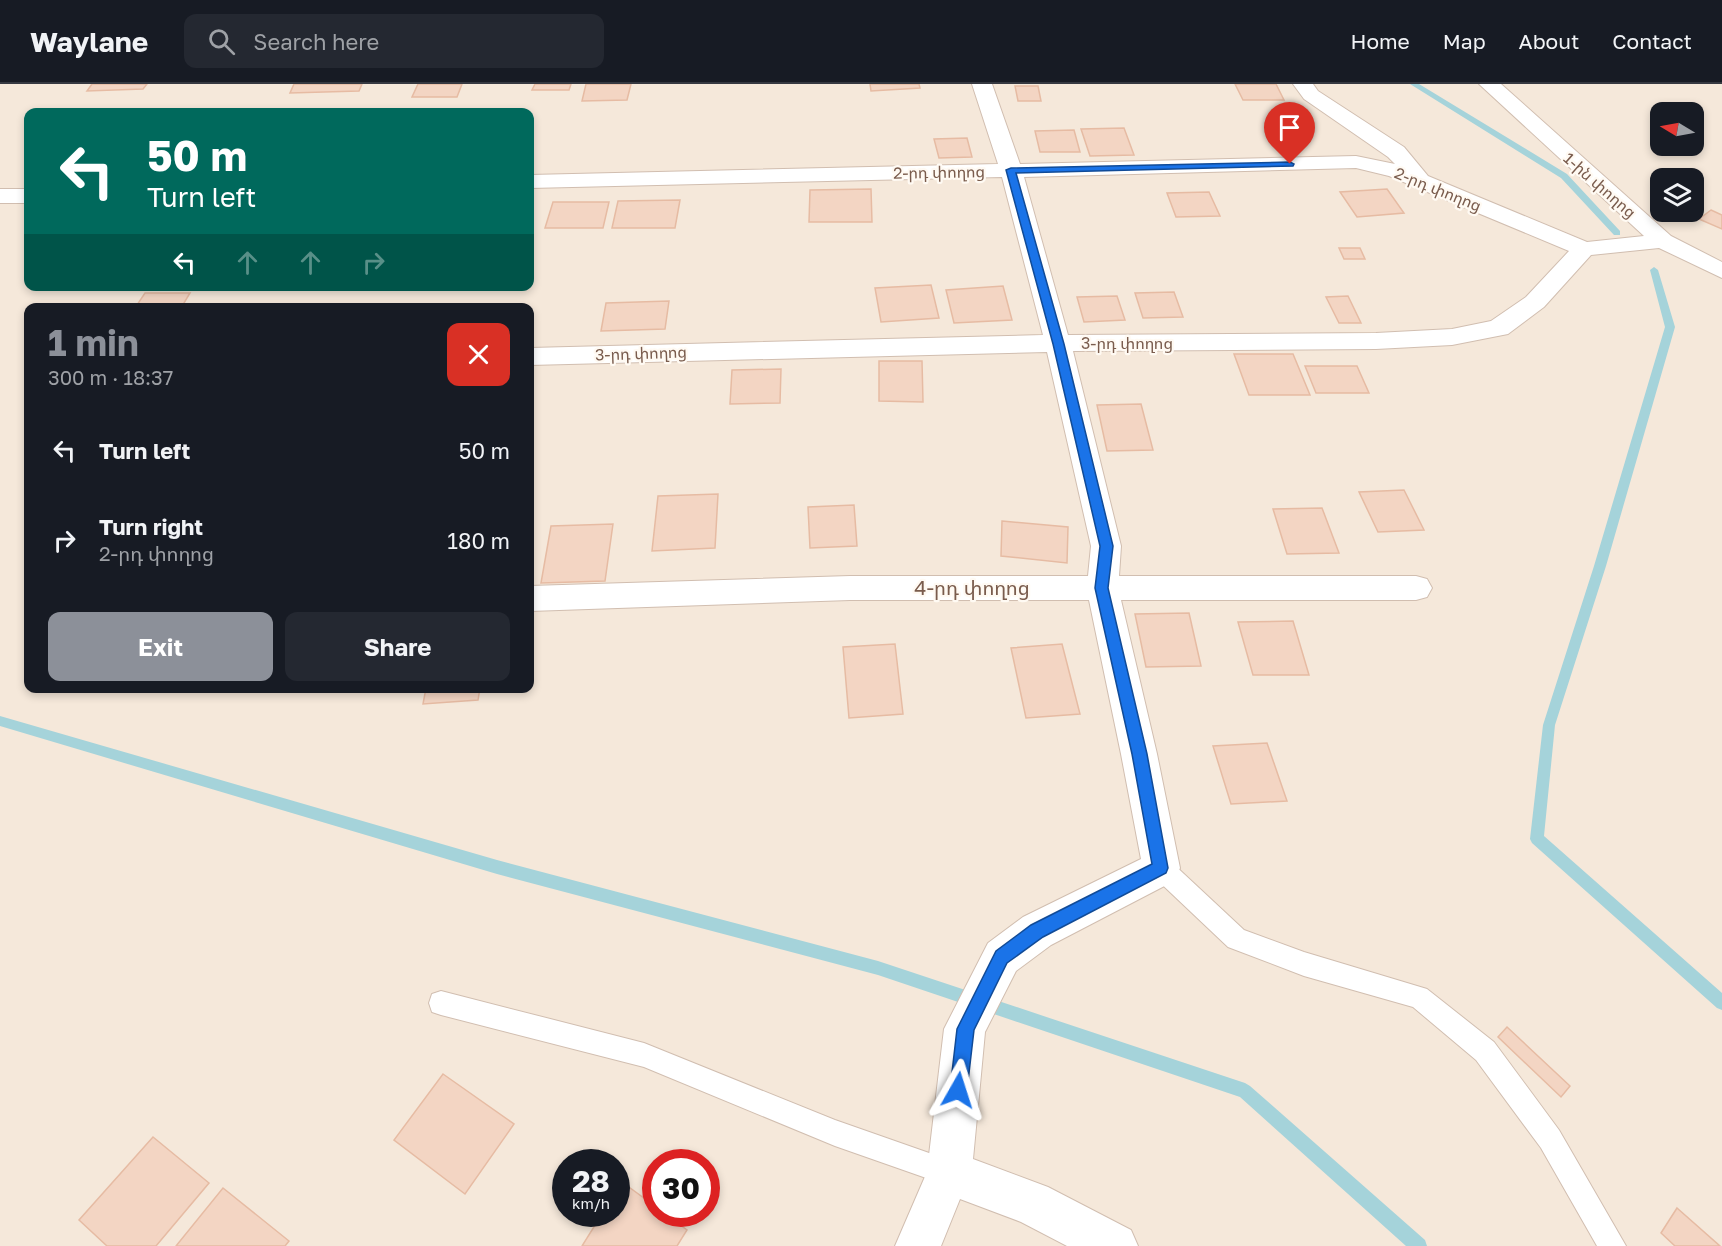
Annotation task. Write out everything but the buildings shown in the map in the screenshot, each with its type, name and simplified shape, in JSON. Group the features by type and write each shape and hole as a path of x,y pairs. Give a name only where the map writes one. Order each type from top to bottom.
{"street":[{"path":"918,1246 949,1173 965,1029 1002,957 1037,931 1161,868 1140,754 1102,588 1106,546 1058,344 1011,170 982,84"},
{"path":"1303,84 1311,95 1396,152 1421,181"},
{"name":"1-ին փողոց","path":"1489,84 1663,242 1722,271"},
{"name":"2-րդ փողոց","path":"534,182 1356,162 1396,171 1584,249"},
{"path":"0,196 24,196"},
{"path":"1584,249 1663,242"},
{"name":"3-րդ փողոց","path":"534,357 1058,344 1376,341 1452,337 1498,328 1535,302 1584,249"},
{"name":"4-րդ փողոց","path":"534,599 850,588 1416,588"},
{"path":"949,1173 1032,1203 1115,1246"}],"lane":[{"path":"1161,868 1236,939 1304,964 1419,997 1485,1051 1550,1139 1612,1246"},
{"path":"441,1004 644,1055 835,1133 949,1173"}],"shaded area":[{"path":"0,84 1722,84 1722,1246 0,1246"}],"waterway":[{"path":"1414,84 1564,176 1617,233"},
{"path":"1654,270 1670,327 1600,566 1549,725 1537,839 1722,1003"},
{"path":"0,721 497,867 878,968 1245,1091 1419,1246"}],"route":[{"path":"958,1090 965,1029 1002,957 1037,931 1161,868 1140,754 1102,588 1106,546 1058,344 1011,170 1290,164"}]}
